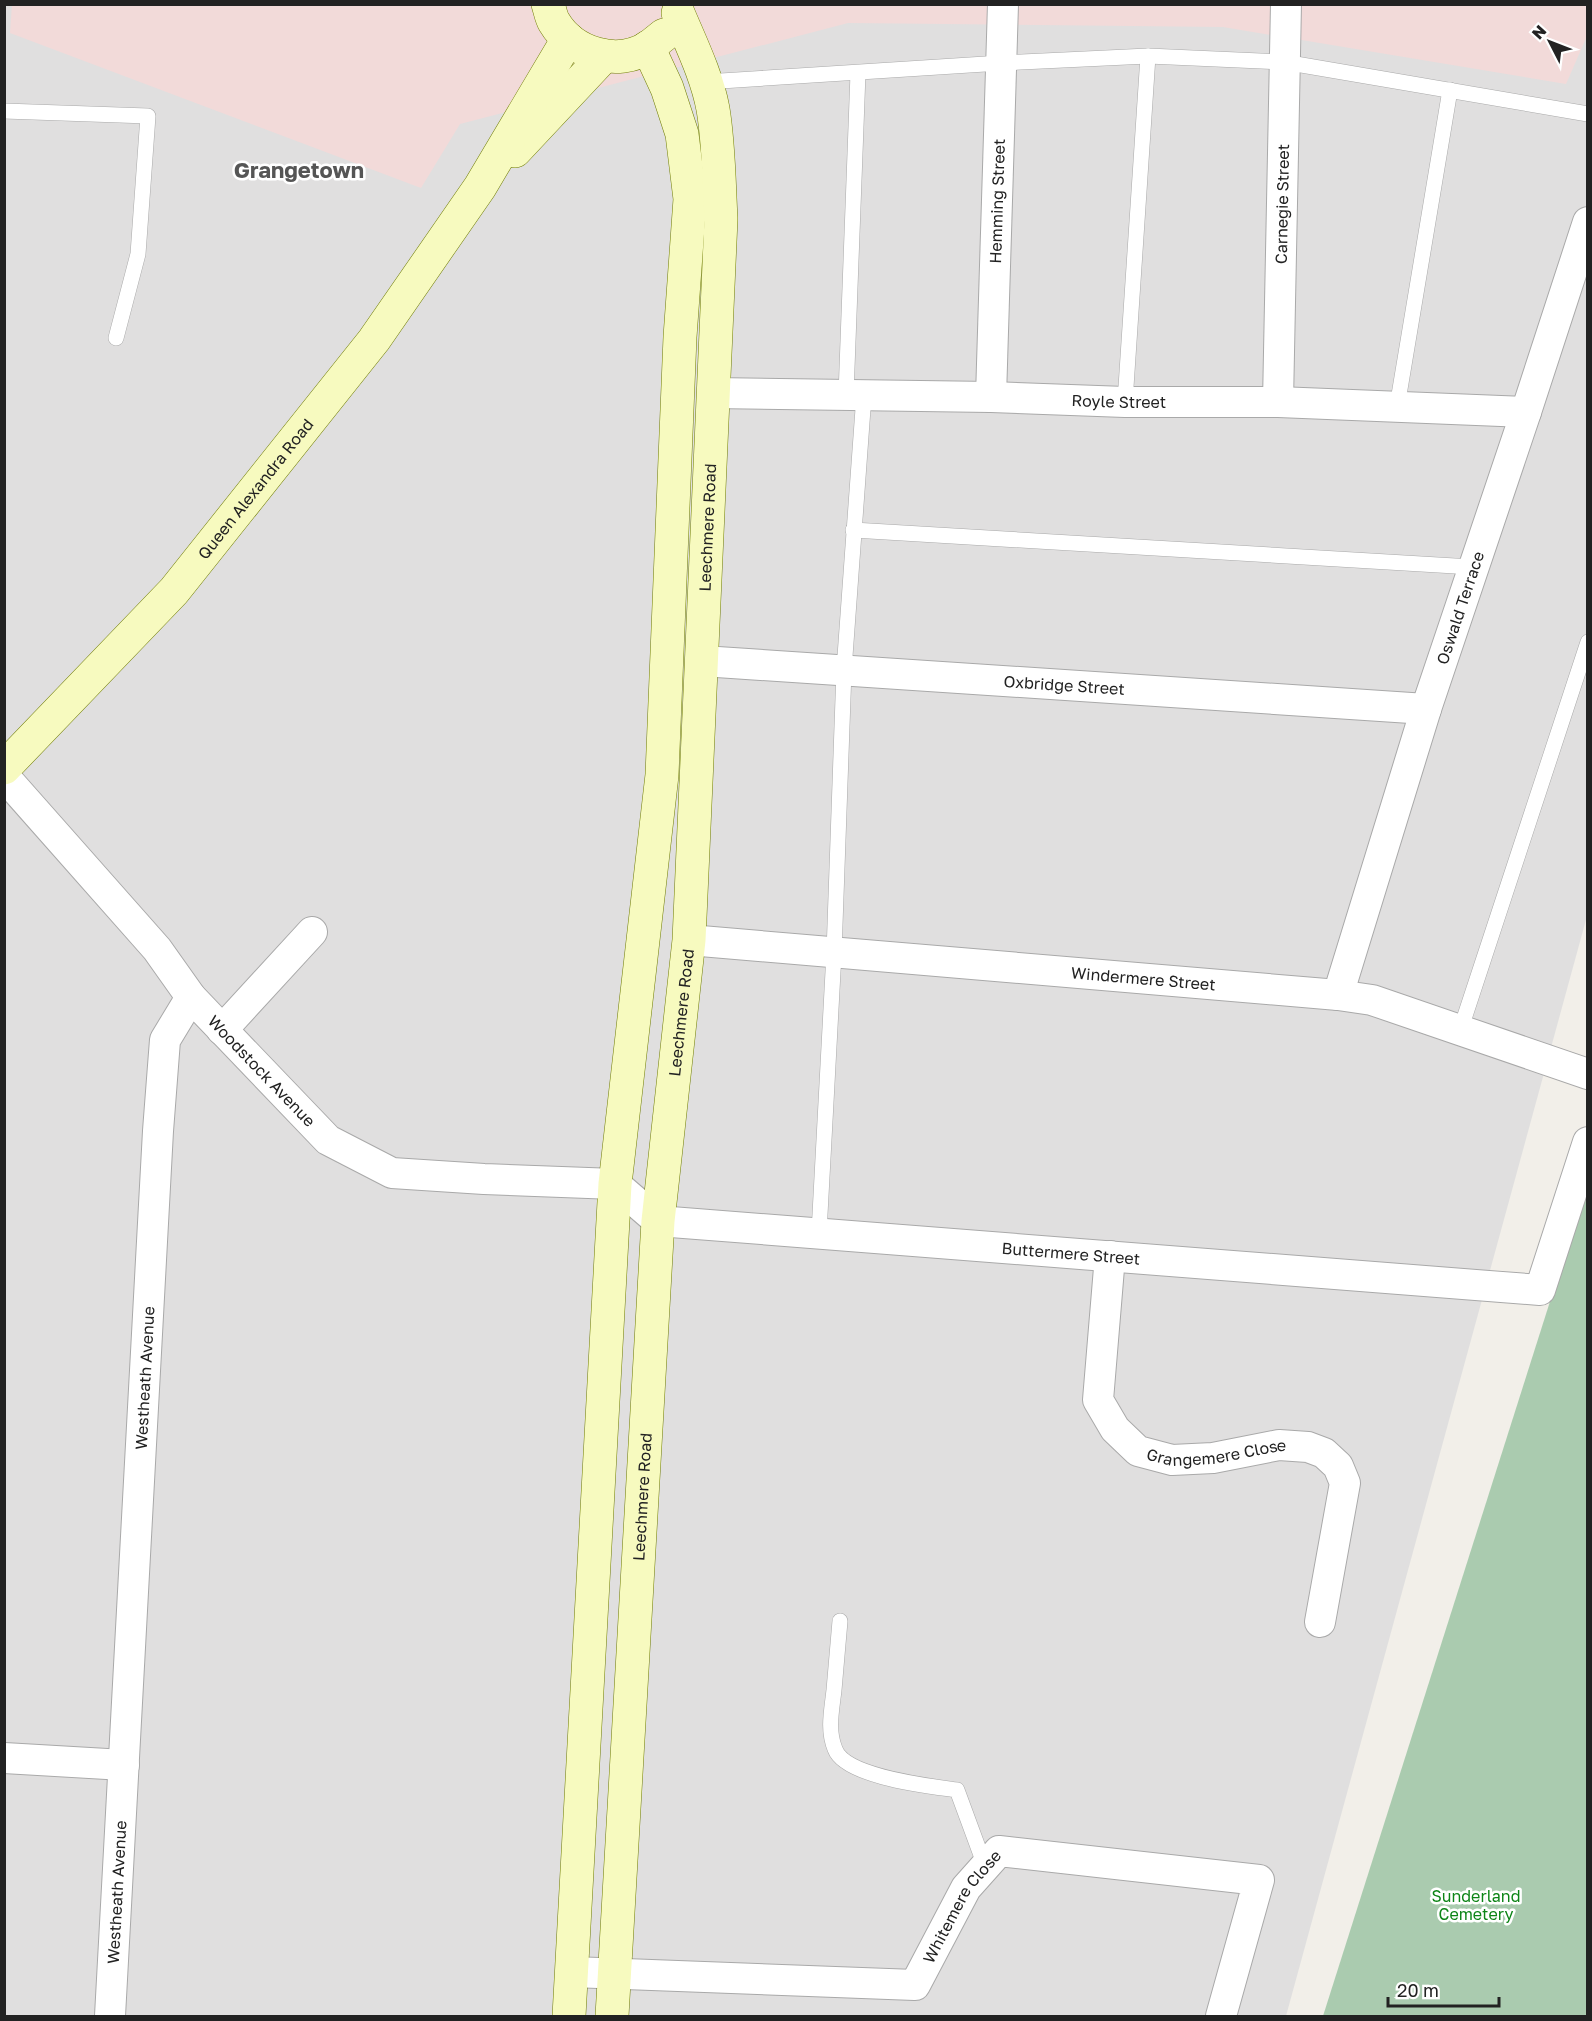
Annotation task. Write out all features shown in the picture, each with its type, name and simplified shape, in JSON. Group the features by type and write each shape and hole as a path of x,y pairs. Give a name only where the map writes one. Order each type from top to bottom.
{"street":[{"path":"548,4 554,22 567,39 585,50 604,56 627,56 648,47 666,33 679,9"},
{"name":"Hemming Street","path":"990,397 1003,4"},
{"name":"Carnegie Street","path":"1278,402 1286,4"},
{"name":"Leechmere Road","path":"612,2016 658,1221 689,940 721,219 718,150 712,107 679,9"},
{"name":"Queen Alexandra Road","path":"4,768 174,591 374,340 480,187 567,39"},
{"name":"Leechmere Road","path":"569,2016 615,1184 662,775 680,349 690,199 682,134 667,88 648,47"},
{"name":"Queen Alexandra Road","path":"480,187 604,56"},
{"name":"Oswald Terrace","path":"1338,995 1426,709 1587,222"},
{"name":"Royle Street","path":"713,393 990,397 1125,402 1278,402 1526,412"},
{"name":"Oxbridge Street","path":"702,661 1426,709"},
{"name":"Woodstock Avenue","path":"4,776 157,949 191,997 328,1140 392,1173 615,1184"},
{"path":"222,1030 312,932"},
{"name":"Windermere Street","path":"689,940 1338,995 1372,1000 1587,1074"},
{"name":"Westheath Avenue","path":"110,2016 158,1131 165,1040 191,997"},
{"name":"Buttermere Street","path":"658,1221 1540,1290 1587,1142"},
{"path":"615,1184 658,1221"},
{"name":"Grangemere Close","path":"1110,1256 1098,1400 1115,1429 1138,1451 1172,1460 1213,1458 1279,1445 1308,1447 1324,1453 1338,1466 1345,1483 1320,1622"},
{"path":"4,1758 124,1766"},
{"name":"Whitemere Close","path":"572,1972 915,1985 966,1888 999,1851 1258,1880 1221,2016"}],"lane":[{"path":"1125,402 1148,56"},
{"path":"705,82 1148,56 1284,62 1587,114"},
{"path":"819,1233 834,953 844,670 853,530 858,73"},
{"path":"1397,407 1450,90"},
{"path":"4,111 148,116 138,254 116,338"},
{"path":"853,530 1472,567"},
{"path":"1460,1030 1587,642"},
{"path":"840,1621 830,1731 835,1751 848,1764 871,1773 902,1782 957,1790 985,1866"}],"shaded area":[{"path":"12,4 1588,5 1587,36 1566,84 1223,27 848,23 460,124 421,188 10,33"},
{"name":"Grangetown","path":"5,5 1587,5 1587,916 1286,2016 5,2016"}],"green space":[{"name":"Sunderland Cemetery","path":"1587,1185 1587,2016 1323,2016"}],"district":[{"name":"Grangetown","path":"299,170"}]}
